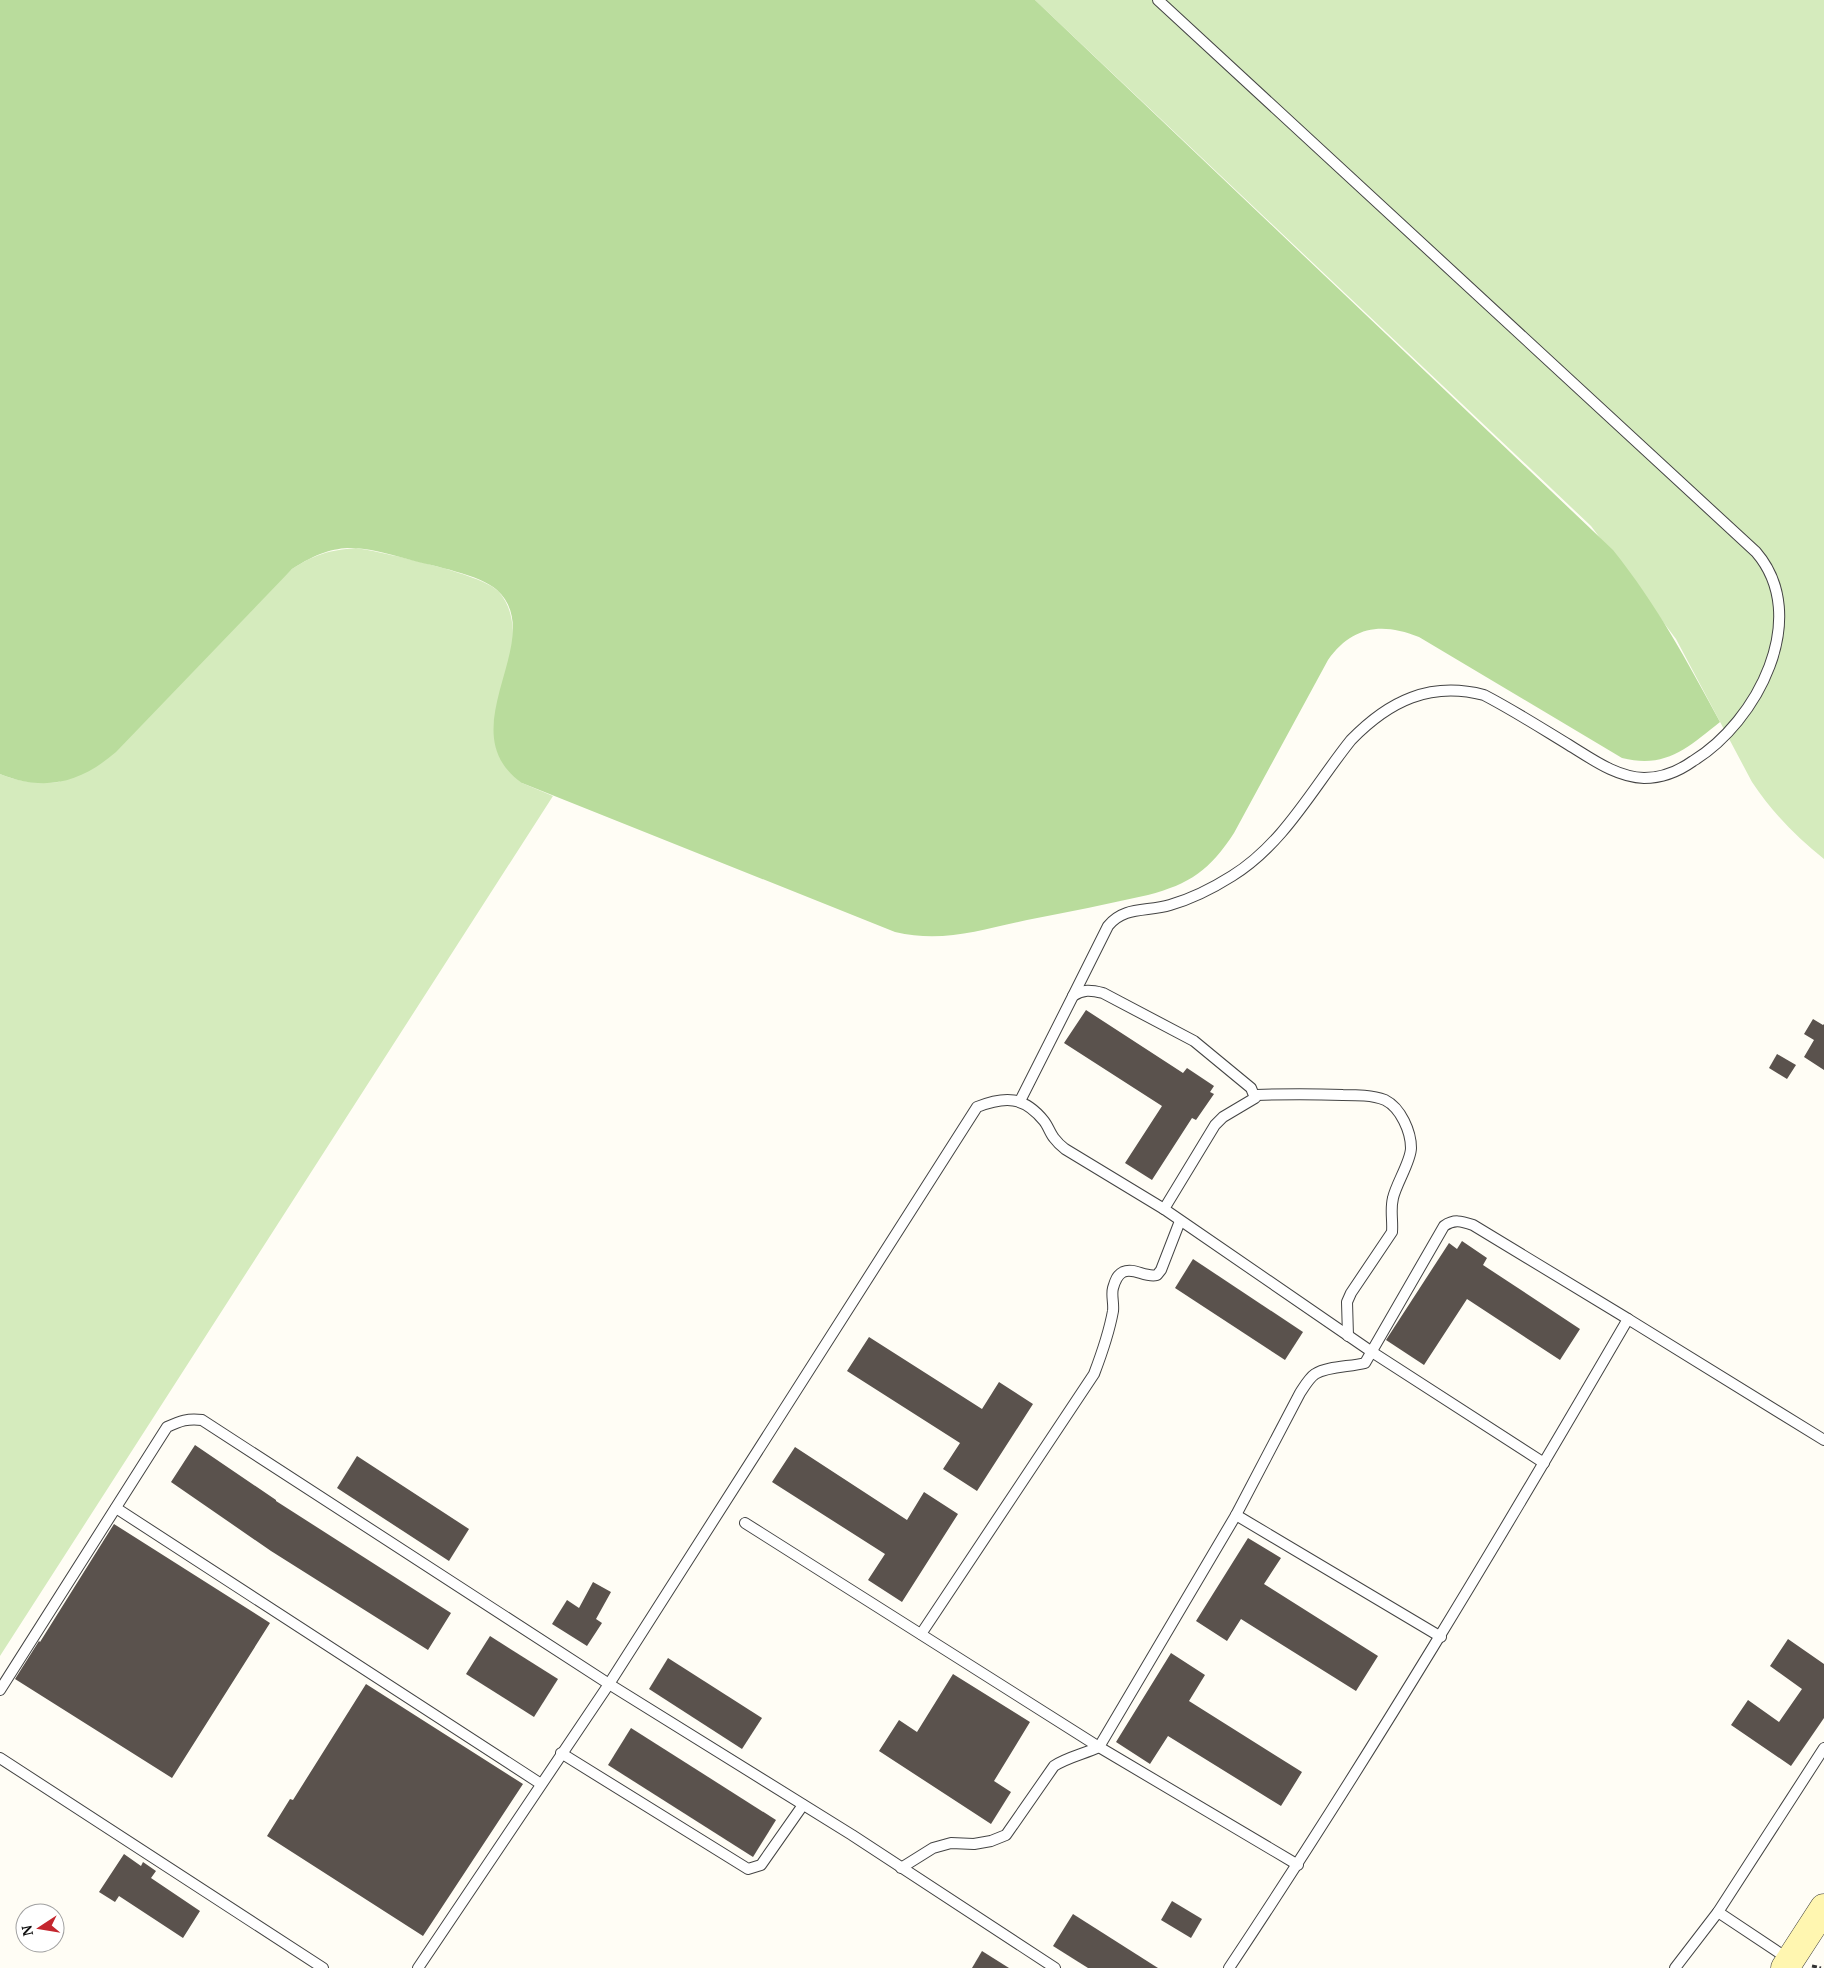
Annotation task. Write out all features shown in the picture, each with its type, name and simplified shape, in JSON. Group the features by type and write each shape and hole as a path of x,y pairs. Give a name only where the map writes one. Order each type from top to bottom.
{"main road":[{"path":"1788,1964 1824,1908"}],"lane":[{"path":"1020,1101 1108,926 1113,920 1127,912 1156,908 1179,902 1220,883 1246,866 1266,850 1284,830 1351,740 1364,726 1395,705 1430,692 1467,691 1484,695 1616,772 1644,778 1659,777 1703,755 1717,744 1744,714 1764,680 1776,644 1778,627 1777,592 1765,562 1756,552 1158,0"},
{"path":"1074,996 1080,992 1090,990 1103,993 1194,1041 1252,1088 1256,1095"},
{"path":"1256,1095 1306,1093 1368,1096 1386,1101 1398,1113 1408,1130 1412,1150 1393,1196 1391,1210 1392,1232 1351,1292 1347,1302 1348,1336"},
{"path":"1164,1209 1215,1125 1222,1117 1251,1102 1256,1098 1256,1095"},
{"path":"418,1968 609,1684 977,1107 993,1101 1007,1099 1020,1101 1032,1109 1044,1121 1054,1139 1065,1149 1164,1209 1348,1336 1544,1463"},
{"path":"921,1634 1094,1374 1108,1337 1113,1308 1112,1290 1116,1279 1120,1273 1126,1271 1145,1276 1157,1275 1161,1270 1180,1221"},
{"path":"901,1868 933,1848 951,1844 991,1841 1006,1835 1054,1766 1066,1758 1083,1755 1099,1747 1236,1515 1300,1393 1314,1375 1324,1370 1350,1367 1365,1362 1439,1233 1451,1221 1461,1221 1473,1225 1824,1440"},
{"path":"1230,1968 1298,1865 1441,1637 1628,1319"},
{"path":"0,1690 167,1427 179,1421 190,1419 202,1420 609,1684 901,1868 1055,1968"},
{"path":"116,1508 541,1784"},
{"path":"1236,1515 1441,1637"},
{"path":"745,1523 1099,1747 1298,1865"},
{"path":"1676,1968 1718,1912 1824,1748"},
{"path":"561,1753 748,1869 762,1865 803,1806"},
{"path":"0,1758 324,1968"},
{"path":"1718,1912 1788,1964"}],"green space":[{"path":"0,0 1035,0 1613,550 1644,592 1683,655 1720,722 1675,754 1651,761 1622,758 1419,637 1393,629 1369,630 1347,640 1328,660 1234,833 1216,857 1198,874 1163,891 1118,902 961,934 945,936 913,935 895,932 522,783 502,761 494,737 495,712 513,633 510,610 497,590 480,580 456,572 377,551 350,548 323,553 292,569 116,752 103,763 75,777 47,783 32,783 0,774"},
{"path":"1035,0 1824,0 1824,859 1785,824 1752,782 1676,639 1591,526"},
{"path":"356,548 453,571 488,584 502,596 510,612 512,624 522,783 553,796 0,1656 0,774 29,782 59,782 292,569 322,554"}],"building":[{"path":"1086,1010 1183,1073 1187,1068 1214,1086 1210,1092 1214,1094 1196,1120 1192,1118 1152,1180 1125,1163 1162,1106 1064,1043"},
{"path":"1813,1019 1824,1024 1824,1070 1804,1057 1814,1040 1804,1034"},
{"path":"1777,1054 1796,1065 1787,1079 1769,1068"},
{"path":"1462,1241 1487,1258 1483,1265 1580,1329 1560,1360 1467,1299 1424,1365 1386,1340 1449,1243 1457,1249"},
{"path":"1193,1259 1303,1332 1285,1360 1175,1288"},
{"path":"869,1337 982,1409 999,1382 1033,1404 977,1491 943,1469 960,1443 847,1371"},
{"path":"195,1445 276,1501 451,1613 428,1650 271,1551 171,1482"},
{"path":"795,1447 907,1520 924,1492 958,1514 902,1602 868,1580 885,1554 772,1482"},
{"path":"357,1456 469,1529 449,1561 337,1488"},
{"path":"114,1524 270,1623 172,1778 15,1679"},
{"path":"1248,1538 1281,1558 1264,1584 1378,1656 1356,1691 1241,1619 1227,1641 1196,1621"},
{"path":"593,1582 611,1592 596,1619 602,1623 587,1646 552,1624 567,1600 579,1608"},
{"path":"490,1636 558,1679 534,1717 466,1674"},
{"path":"1788,1639 1824,1664 1824,1718 1791,1766 1731,1725 1748,1700 1779,1722 1802,1689 1770,1666"},
{"path":"1171,1653 1205,1675 1189,1701 1302,1772 1281,1806 1168,1736 1150,1764 1116,1742"},
{"path":"668,1658 762,1718 742,1749 649,1689"},
{"path":"953,1674 1030,1722 994,1781 1011,1792 991,1824 879,1751 899,1720 917,1732"},
{"path":"366,1684 523,1784 423,1936 267,1836 290,1799 293,1800"},
{"path":"631,1728 776,1820 753,1857 608,1765"},
{"path":"124,1854 141,1866 143,1862 156,1871 151,1878 200,1911 183,1938 119,1896 115,1902 99,1892"},
{"path":"1172,1901 1202,1919 1191,1938 1161,1920"},
{"path":"1073,1914 1158,1968 1088,1968 1053,1946"},
{"path":"982,1951 1009,1968 972,1968"}]}
